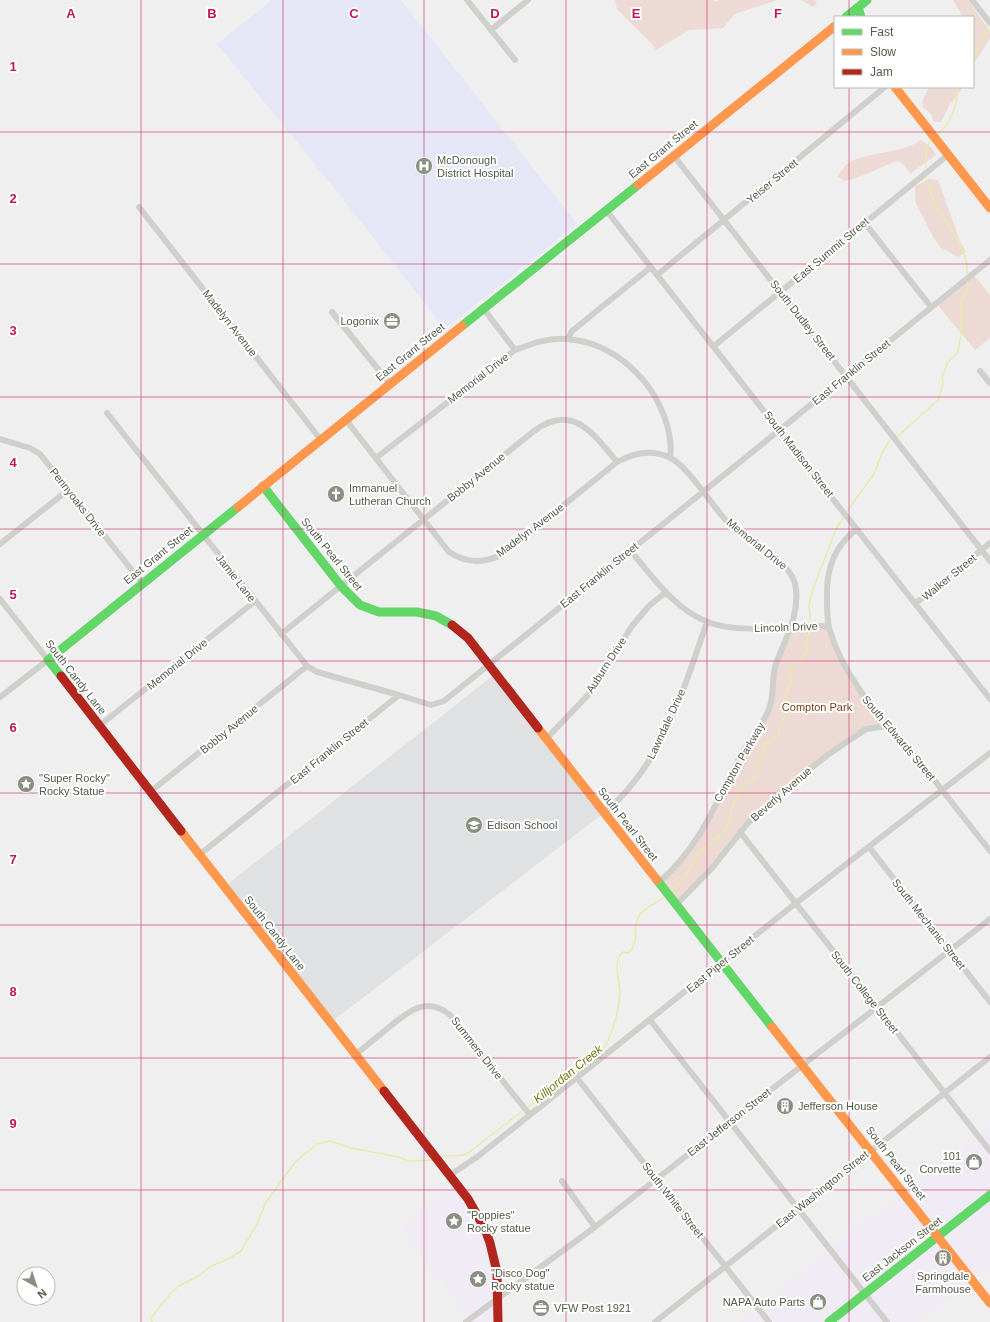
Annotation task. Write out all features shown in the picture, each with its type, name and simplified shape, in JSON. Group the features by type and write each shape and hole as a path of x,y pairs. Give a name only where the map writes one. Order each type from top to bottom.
{"main road":[{"path":"847,16 857,4 867,0"},
{"path":"857,4 861,16"},
{"name":"East Grant Street","path":"48,660 483,308 834,27"},
{"path":"896,88 990,208"},
{"name":"South Pearl Street","path":"263,486 340,586 354,600 372,610 390,613 417,612 442,619 462,632 990,1303"},
{"name":"South Candy Lane","path":"48,660 354,1055 450,1176 483,1223 496,1260 500,1295 498,1322"},
{"name":"East Jackson Street","path":"829,1322 990,1195"}],"street":[{"path":"467,0 515,60"},
{"path":"491,30 528,0"},
{"path":"972,0 990,23"},
{"name":"Yeiser Street","path":"657,275 884,88"},
{"name":"East Summit Street","path":"714,346 948,154"},
{"name":"South Dudley Street","path":"674,156 990,561"},
{"name":"Madelyn Avenue","path":"139,207 321,440"},
{"name":"South Madison Street","path":"606,210 990,699"},
{"path":"864,222 931,307"},
{"name":"East Franklin Street","path":"199,855 399,695 428,704 438,704 444,701 990,260"},
{"path":"568,339 572,331 651,267"},
{"path":"483,308 515,350"},
{"path":"332,312 390,384"},
{"name":"Memorial Drive","path":"376,458 515,350 542,341 568,339 587,343 618,357 631,366 644,380 656,397 665,418 671,446 670,458"},
{"path":"980,371 990,383"},
{"name":"Jamie Lane","path":"107,413 254,602 307,666 317,672 399,695"},
{"name":"Madelyn Avenue","path":"346,420 449,552 468,561 490,560 503,554 617,462 640,453 656,453 670,458 678,463 702,492"},
{"name":"Bobby Avenue","path":"281,634 534,431 546,423 568,420 582,424 594,433 617,462"},
{"name":"Pennyoaks Drive","path":"0,439 30,448 40,454 142,583"},
{"path":"0,544 68,490"},
{"name":"Memorial Drive","path":"702,492 734,530 783,564 791,572 796,588 792,628"},
{"name":"South Edwards Street","path":"857,529 842,543 834,554 829,567 826,586 829,627 844,664 859,690 887,726 942,790 990,851"},
{"name":"Walker Street","path":"916,603 990,543"},
{"name":"Lincoln Drive","path":"630,550 666,592 682,607 707,622 737,628 792,628 811,624 829,627"},
{"name":"Auburn Drive","path":"546,738 589,694 632,626 649,606 666,592"},
{"name":"South Candy Lane","path":"0,599 48,660"},
{"name":"Memorial Drive","path":"99,726 254,602"},
{"name":"Lawndale Drive","path":"604,813 630,788 654,754 678,703 707,622"},
{"name":"Compton Parkway","path":"658,883 680,863 694,846 742,754 767,713 773,692 775,666 792,628"},
{"name":"East Grant Street","path":"0,696 48,660"},
{"name":"Bobby Avenue","path":"150,792 307,666"},
{"name":"Beverly Avenue","path":"676,905 712,868 740,832 766,805 829,754 866,729 887,726"},
{"name":"East Piper Street","path":"450,1176 477,1157 721,963 990,753"},
{"name":"South College Street","path":"740,832 990,1151"},
{"name":"South Mechanic Street","path":"869,847 990,1002"},
{"name":"East Jefferson Street","path":"466,1322 500,1295 595,1227 990,919"},
{"name":"Summers Drive","path":"354,1055 410,1011 426,1006 439,1008 450,1015 530,1115"},
{"path":"650,1020 887,1322"},
{"name":"East Washington Street","path":"655,1322 990,1057"},
{"name":"South White Street","path":"577,1078 769,1322"},
{"path":"562,1181 595,1227"}],"shaded area":[{"name":"McDonough District Hospital","path":"272,0 401,0 577,224 445,329 339,194 217,44"},
{"path":"495,674 604,813 330,1023 224,887"},
{"path":"990,1125 990,1266 957,1294 918,1322 740,1322 830,1250"},
{"path":"457,1184 495,1256 498,1322 466,1322 469,1320 467,1316 401,1228"}],"green space":[{"path":"615,0 713,0 716,2 719,0 777,0 735,14 723,28 689,30 656,50 652,44 617,9"},
{"path":"801,0 815,0 817,3 813,7"},
{"path":"953,0 968,0 990,31 990,38 974,63 974,16 962,16"},
{"path":"929,88 962,88 949,106 941,122 934,122 931,114 923,107 922,102"},
{"path":"921,140 932,148 936,155 910,174 905,166 898,161 850,180 844,181 838,176 847,164 865,156 904,148"},
{"path":"929,179 938,180 960,241 966,252 958,257 940,247 933,237 915,201 915,186"},
{"path":"973,274 990,295 990,338 975,350 936,303"},
{"name":"Compton Park","path":"792,627 829,627 844,664 887,726 866,729 766,805 676,905 658,883 680,863 767,713 773,677"}],"waterway":[{"name":"Killjordan Creek","path":"974,56 985,33 989,30"},
{"name":"Killjordan Creek","path":"938,134 947,124 953,113 958,88"},
{"name":"Killjordan Creek","path":"926,167 926,152 930,140"},
{"name":"Killjordan Creek","path":"925,176 936,208 943,216 945,222 951,229 963,251 967,274"},
{"name":"Killjordan Creek","path":"897,437 938,400 943,384 942,377 947,364 958,351 961,335 961,302 967,290 967,283"},
{"name":"Killjordan Creek","path":"848,510 874,474 882,453 890,440"},
{"name":"Killjordan Creek","path":"810,620 809,605 813,589 836,529 843,518"},
{"name":"Killjordan Creek","path":"671,891 686,876 697,856 726,829 734,802 744,786 758,774 758,766 761,760 764,744 774,740 779,735 779,727 792,706 785,696 792,679 789,671 792,665 802,659 804,655 809,629"},
{"name":"Killjordan Creek","path":"529,1106 584,1066 595,1057 607,1043 619,1006 620,988 617,971 618,960 623,952 629,953 634,946 636,924 641,913 663,898"},
{"name":"Killjordan Creek","path":"442,1157 468,1153 521,1112"},
{"path":"152,1322 151,1318 171,1293 179,1286 197,1277 211,1266 226,1260 241,1251 257,1224 266,1202 296,1161 317,1144 331,1141 351,1148 399,1157 407,1161 433,1160"}],"traffic: fast":[{"path":"847,16 867,0"},
{"path":"858,7 861,16"},
{"path":"462,326 638,185"},
{"path":"263,486 341,586 360,605 379,612 417,612 436,616 452,625"},
{"path":"61,676 48,660 238,507"},
{"path":"657,880 772,1027"},
{"path":"829,1322 990,1195"}],"traffic: slow":[{"path":"638,185 834,27"},
{"path":"896,88 990,208"},
{"path":"238,507 462,326"},
{"path":"538,728 657,880"},
{"path":"181,831 384,1091"},
{"path":"772,1027 990,1303"}],"traffic: jam":[{"path":"452,625 468,638 538,728"},
{"path":"61,676 181,831"},
{"path":"384,1091 468,1199 485,1229 497,1272 498,1322"}],"place":[{"name":"McDonough District Hospital","path":"424,166"},
{"name":"Logonix","path":"392,321"},
{"name":"Immanuel Lutheran Church","path":"336,494"},
{"name":"\"Super Rocky\" Rocky Statue","path":"26,784"},
{"name":"Edison School","path":"474,825"},
{"name":"Jefferson House","path":"785,1106"},
{"name":"101 Corvette","path":"974,1162"},
{"name":"\"Poppies\" Rocky statue","path":"454,1221"},
{"name":"Springdale Farmhouse","path":"943,1258"},
{"name":"\"Disco Dog\" Rocky statue","path":"478,1279"},
{"name":"NAPA Auto Parts","path":"818,1302"},
{"name":"VFW Post 1921","path":"541,1308"}]}
